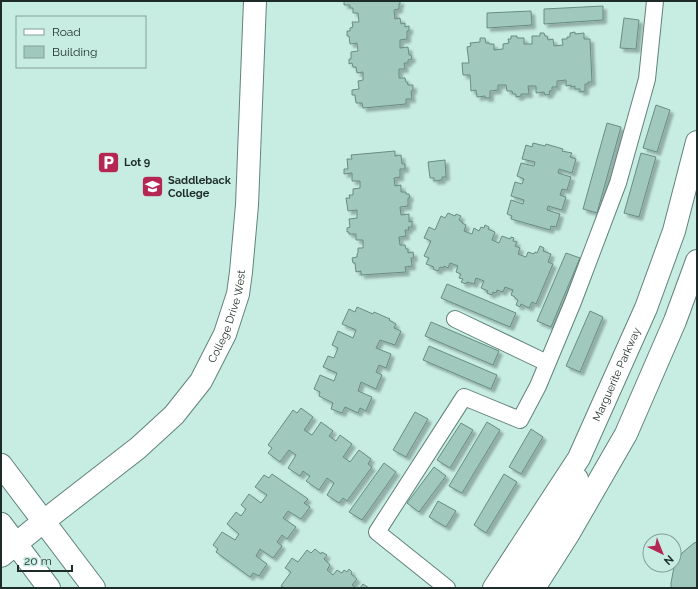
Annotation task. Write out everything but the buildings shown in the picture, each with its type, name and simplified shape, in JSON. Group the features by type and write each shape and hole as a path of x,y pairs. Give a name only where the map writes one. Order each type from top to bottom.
{"main road":[{"name":"College Drive West","path":"9,550 138,448 174,415 201,381 225,334 238,294 242,264 247,205 255,1"},
{"name":"Marguerite Parkway","path":"494,588 579,458 646,308 674,230 697,142"},
{"path":"534,588 569,534 626,434 675,321 697,261"},
{"path":"516,588 577,489 579,458"},
{"path":"1,465 94,588"},
{"path":"1,524 9,550 49,588"}],"street":[{"path":"447,588 377,532 464,397 520,420 538,386 573,302 618,183 647,79 655,1"},
{"path":"455,319 547,363"}],"place":[{"name":"Lot 9","path":"109,162"},
{"name":"Saddleback College","path":"152,186"}]}
